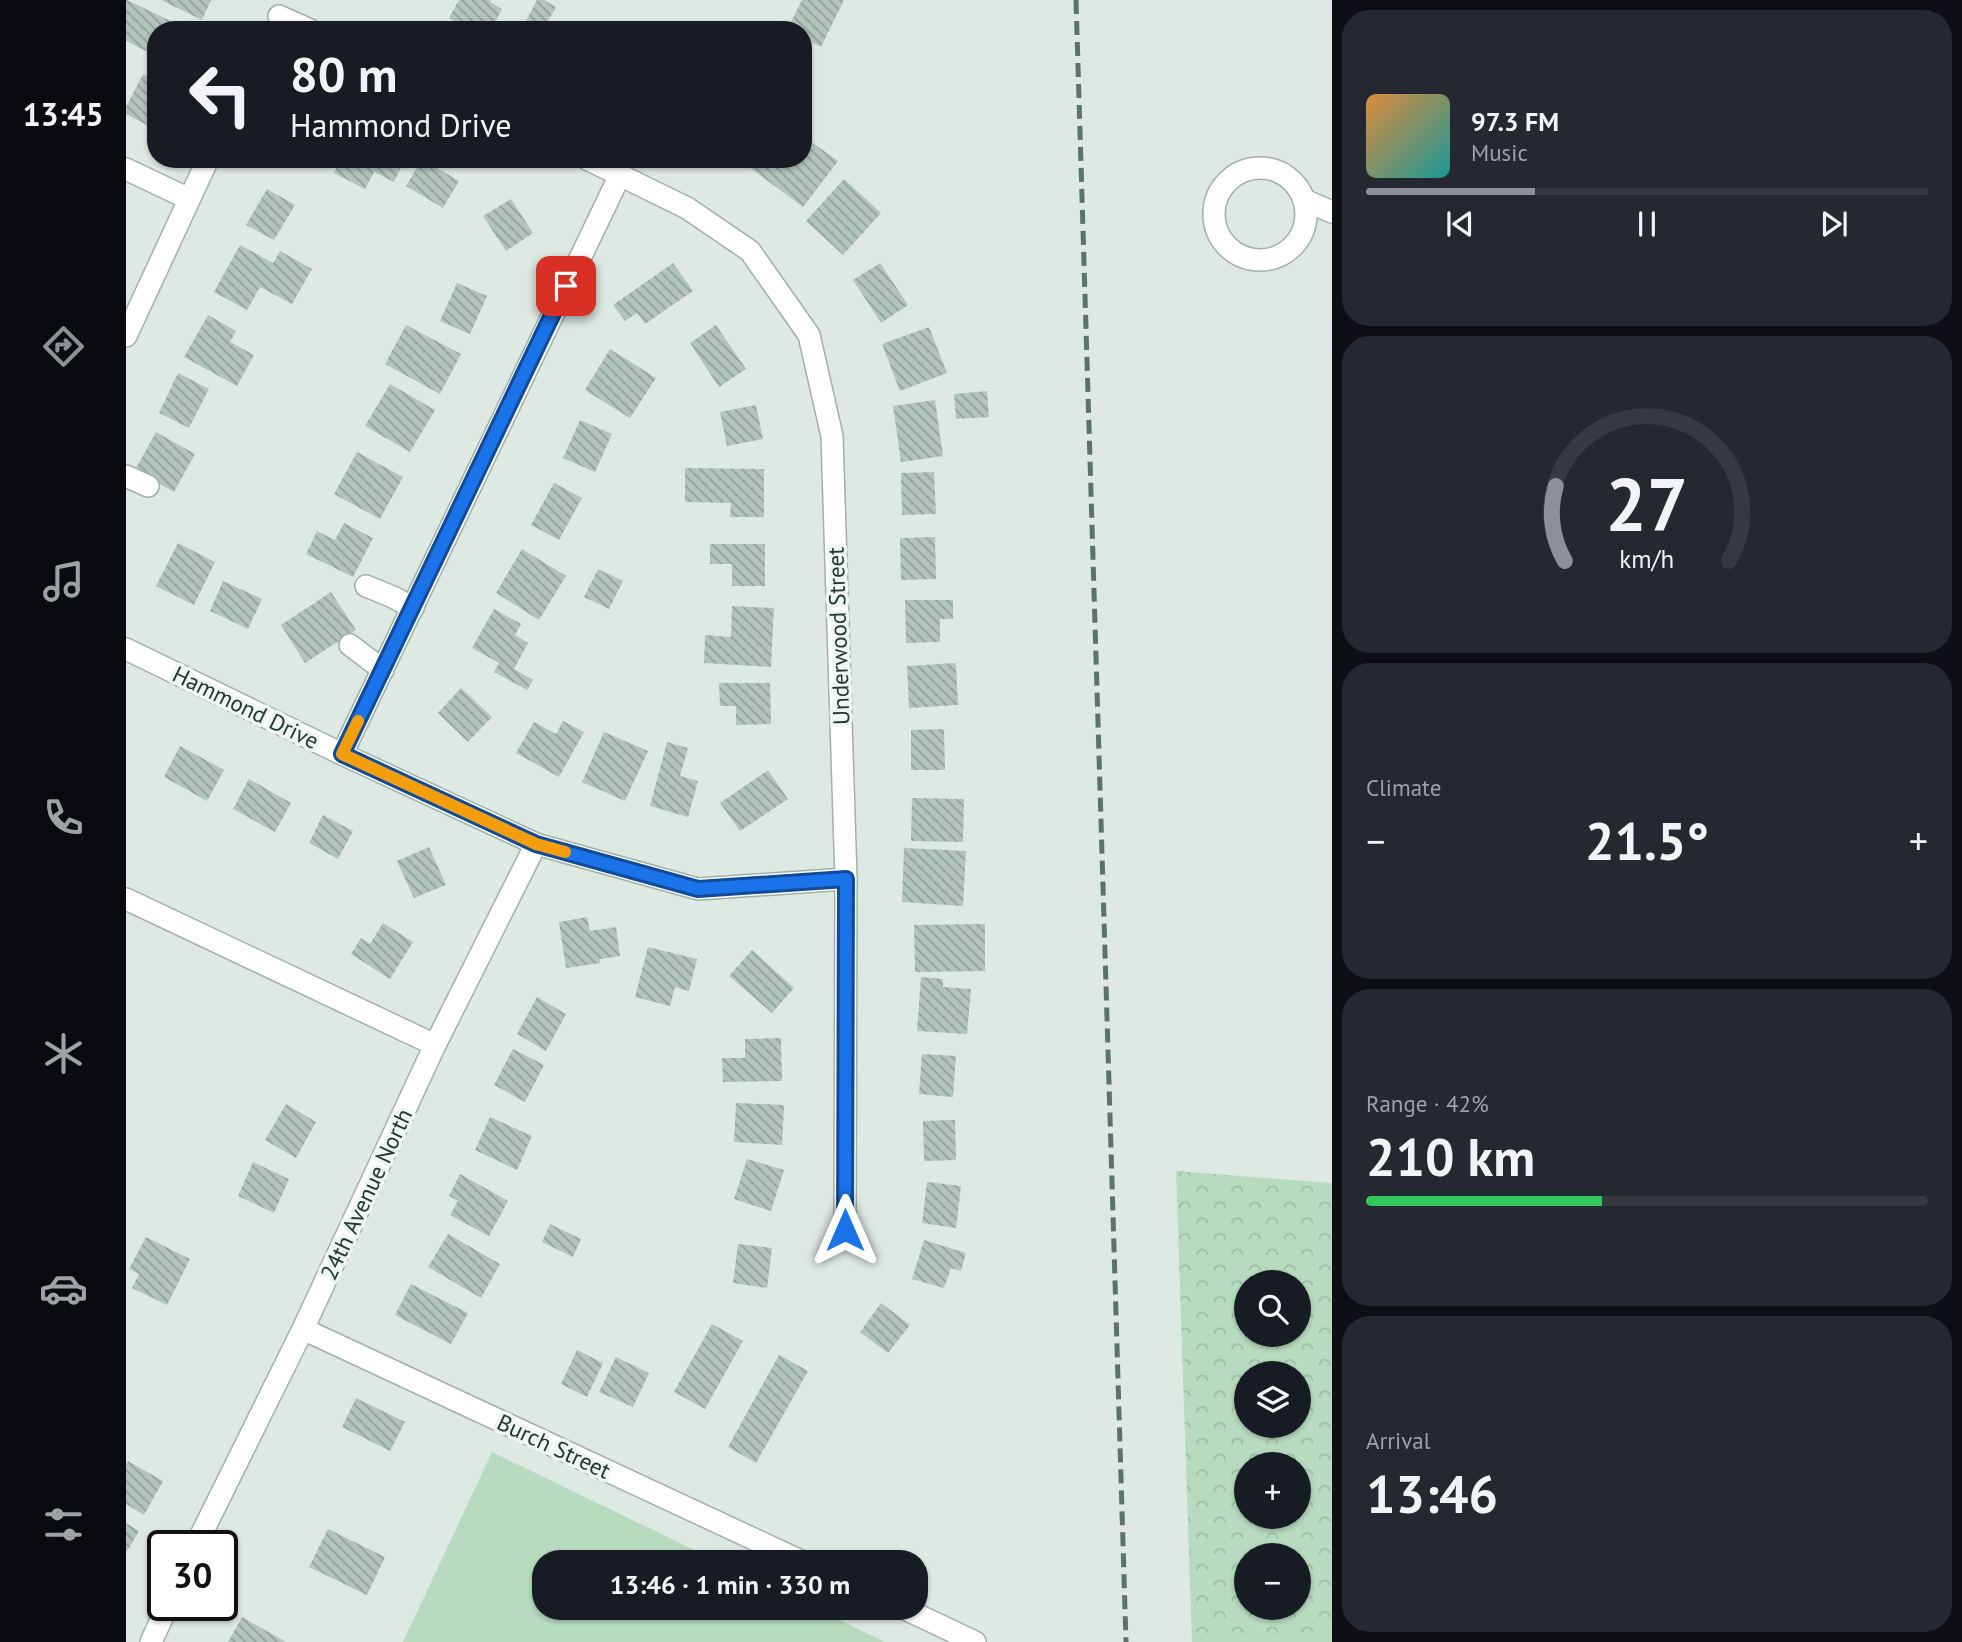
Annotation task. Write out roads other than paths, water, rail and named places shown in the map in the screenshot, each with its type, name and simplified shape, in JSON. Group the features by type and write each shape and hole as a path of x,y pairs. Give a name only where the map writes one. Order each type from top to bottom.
{"street":[{"path":"126,335 204,168"},
{"name":"Underwood Street","path":"606,168 687,208 750,251 809,335 832,436 846,879 845,1230"},
{"path":"1304,200 1304,229 1287,252 1274,258 1252,259 1232,250 1222,240 1216,225 1214,210 1227,181 1255,168 1271,169 1285,175 1297,186 1304,200 1332,212"},
{"path":"126,169 189,199"},
{"path":"342,754 620,175"},
{"path":"126,476 148,486"},
{"path":"366,586 412,608"},
{"path":"350,645 383,670"},
{"name":"Hammond Drive","path":"126,649 536,844 698,889 846,879"},
{"name":"24th Avenue North","path":"203,1530 303,1329 435,1045 536,844"},
{"path":"126,899 435,1045"},
{"name":"Burch Street","path":"303,1329 777,1550"},
{"path":"928,1620 975,1642"},
{"path":"150,1642 160,1621"}],"railway":[{"path":"1076,0 1126,1642"}]}
